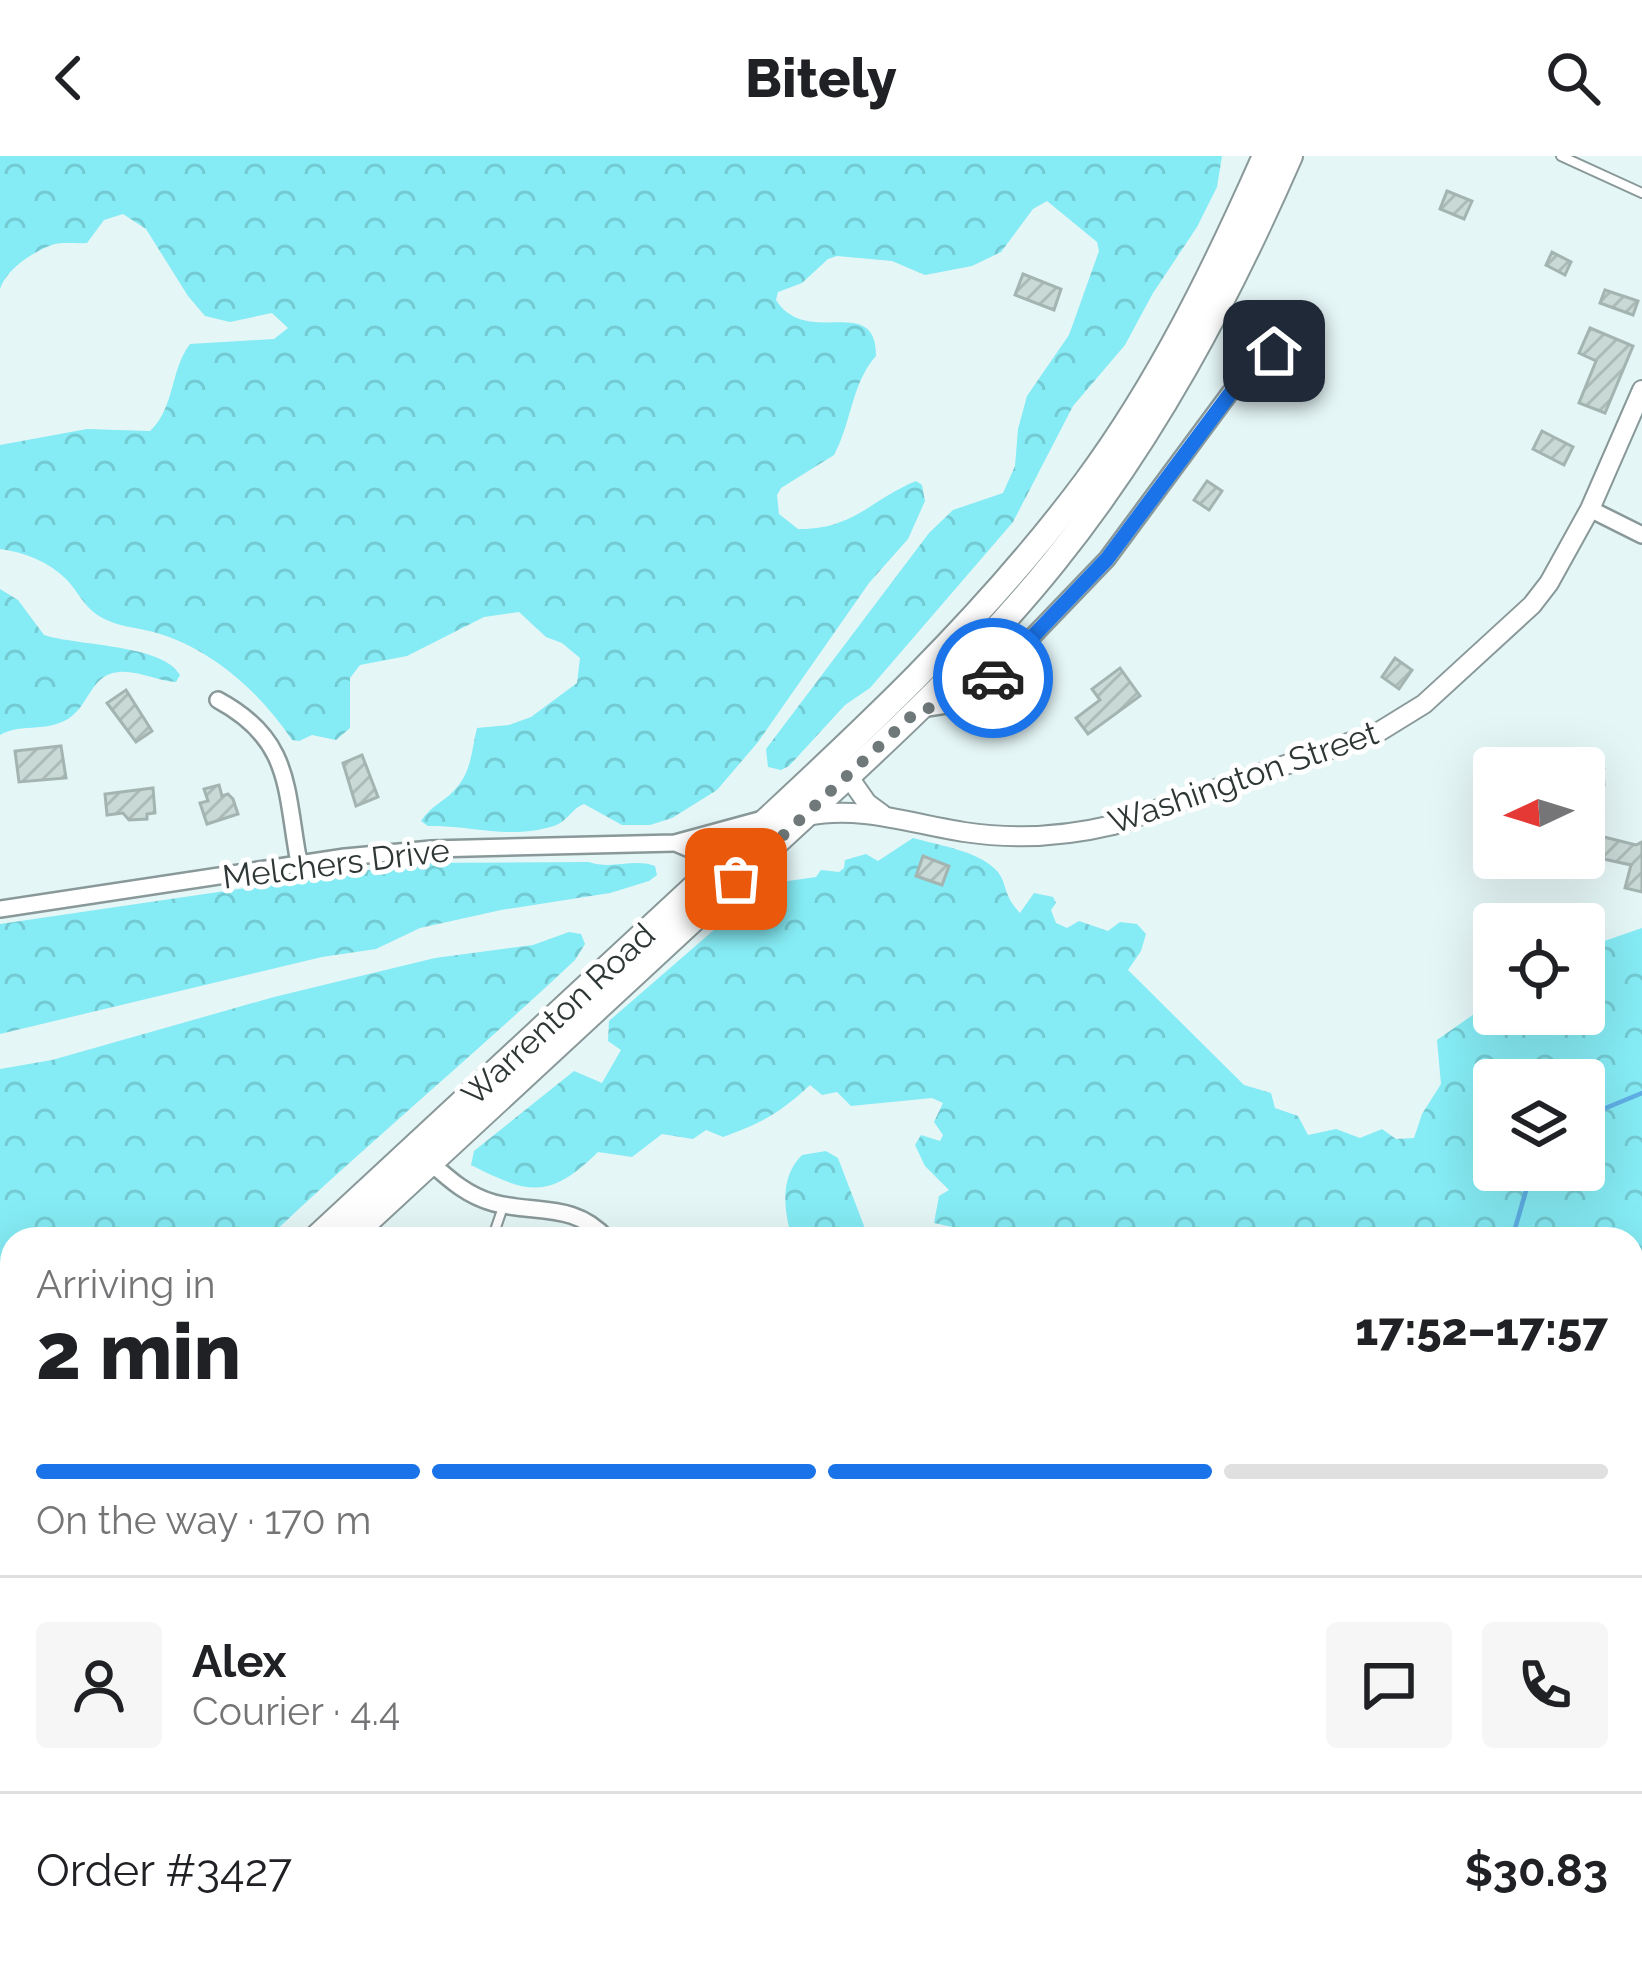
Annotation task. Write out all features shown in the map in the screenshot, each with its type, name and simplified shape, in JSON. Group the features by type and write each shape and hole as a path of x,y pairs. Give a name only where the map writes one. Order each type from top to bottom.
{"main road":[{"name":"Warrenton Road","path":"328,1227 887,709 969,624 1088,480 1184,326 1265,156"},
{"name":"Warrenton Road","path":"361,1227 918,710 1056,560 1180,379 1220,307 1290,156"}],"street":[{"path":"918,710 958,703 983,688 1107,559 1256,359 1274,351"},
{"name":"Washington Street","path":"804,816 834,811 886,816 1013,837 1078,833 1377,733 1424,704 1532,604 1557,571 1590,509 1642,390"},
{"path":"1590,509 1642,535"},
{"path":"218,700 253,721 278,758 299,863"},
{"path":"848,776 867,803 886,816"},
{"name":"Melchers Drive","path":"0,909 299,863 431,849 675,844 771,817"},
{"path":"675,844 699,853 715,868"},
{"path":"431,1163 474,1196 503,1205 556,1209 578,1216 592,1227"}],"lane":[{"path":"1561,156 1642,193"},
{"path":"496,1227 503,1205"}],"green space":[{"path":"0,156 1222,156 1217,187 1197,227 1125,345 1073,406 1013,522 870,688 845,705 781,770 768,767 766,749 929,533 953,510 1003,493 1015,466 1027,396 1069,335 1099,251 1097,242 1047,201 1033,209 1001,252 972,266 925,275 892,261 837,256 802,283 778,292 776,300 789,314 865,327 873,337 876,356 861,379 834,455 781,488 779,514 798,529 833,525 916,481 922,485 925,501 908,539 869,583 758,742 717,790 672,818 650,825 622,825 584,804 554,826 505,832 428,826 421,821 463,779 477,728 531,717 577,683 580,658 546,637 519,612 484,617 407,656 360,665 350,678 350,728 336,740 312,735 299,741 292,740 265,705 216,662 178,641 103,618 52,568 27,555 0,549 0,445 87,429 150,431 164,411 190,344 274,339 288,328 272,313 230,322 205,316 146,229 123,214 104,220 87,243 55,244 30,256 8,274 0,289"},
{"path":"0,589 18,600 44,635 156,657 180,675 176,682 133,673 109,674 64,721 0,735"},
{"path":"913,838 989,864 1020,913 1034,893 1053,897 1056,923 1067,928 1079,921 1108,931 1120,922 1137,924 1146,934 1128,970 1244,1085 1271,1093 1275,1108 1298,1116 1308,1135 1336,1129 1360,1138 1382,1129 1396,1139 1414,1138 1441,1084 1437,1040 1473,1015 1473,1035 1605,1035 1605,941 1642,928 1642,1227 952,1227 934,1223 939,1196 949,1190 925,1166 915,1145 921,1135 940,1141 943,1135 934,1122 943,1103 932,1098 851,1106 837,1092 822,1095 810,1085 780,1110 737,1132 723,1137 706,1130 693,1139 662,1134 632,1157 598,1152 552,1185 524,1186 471,1165 474,1151 574,1071 602,1083 621,1050 608,1041 609,1021 767,884 816,877 821,870 839,872 845,860 866,854 878,861"},
{"path":"417,863 647,864 655,866 657,875 610,893 420,928 376,949 322,957 0,1034 0,924"},
{"path":"569,932 581,934 585,944 575,960 280,1227 0,1227 0,1069 52,1060 274,997 435,958 533,945"},
{"path":"826,1151 838,1158 864,1227 790,1227 787,1184 802,1155"}],"building":[{"path":"1447,191 1472,201 1464,219 1440,209"},
{"path":"1552,252 1571,262 1565,275 1546,265"},
{"path":"1023,274 1061,289 1054,310 1015,295"},
{"path":"1605,290 1638,301 1633,315 1600,303"},
{"path":"1288,317 1305,328 1299,345 1279,338"},
{"path":"1590,328 1633,346 1605,413 1579,403 1596,361 1579,353"},
{"path":"1542,431 1573,447 1564,465 1533,449"},
{"path":"1207,481 1222,491 1209,510 1194,500"},
{"path":"1395,658 1412,670 1399,689 1382,677"},
{"path":"1120,668 1140,696 1088,734 1076,718 1100,700 1092,689"},
{"path":"126,690 152,731 136,742 107,703"},
{"path":"61,746 66,778 19,782 15,751"},
{"path":"362,755 378,797 356,806 343,763"},
{"path":"219,785 222,796 233,799 238,814 207,824 200,803 208,801 204,789"},
{"path":"153,788 155,813 147,814 147,819 107,815 105,794"},
{"path":"1605,837 1636,845 1642,842 1642,892 1625,888 1631,865 1605,859"},
{"path":"923,856 949,866 942,885 916,876"}],"waterway":[{"path":"1605,1108 1642,1093"},
{"path":"1515,1227 1526,1191"}],"way so far":[{"path":"736,879 918,710 958,703 993,678"}],"route":[{"path":"993,678 1107,559 1256,359 1274,351"}]}
